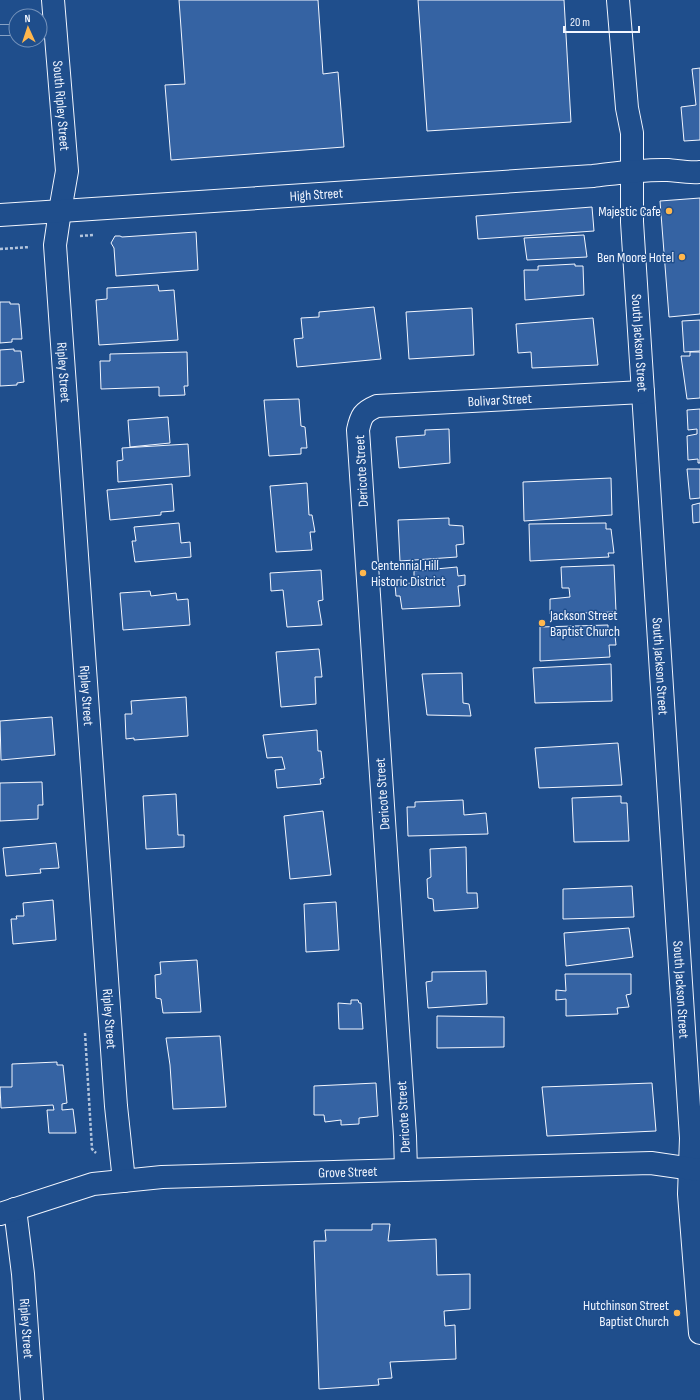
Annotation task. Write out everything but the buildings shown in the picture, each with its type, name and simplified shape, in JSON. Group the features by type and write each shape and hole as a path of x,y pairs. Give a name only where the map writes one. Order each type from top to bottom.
{"street":[{"name":"South Ripley Street","path":"53,0 48,31 67,171 60,212"},
{"name":"South Jackson Street","path":"618,0 627,108 632,133 632,222 691,1138 695,1169 689,1194 700,1333"},
{"name":"High Street","path":"0,215 585,176 632,171 668,170 687,173 700,172"},
{"name":"Ripley Street","path":"60,212 54,245 115,1098 124,1181"},
{"name":"Bolivar Street","path":"361,418 368,410 377,406 643,392"},
{"name":"Dericote Street","path":"361,418 358,430 406,1170"},
{"name":"Grove Street","path":"7,1212 93,1184 170,1177 650,1163 695,1169"},
{"name":"Ripley Street","path":"7,1212 23,1274 32,1400"}],"path":[{"path":"0,249 30,247"}],"place":[{"name":"Majestic Cafe","path":"669,211"},
{"name":"Ben Moore Hotel","path":"682,257"},
{"name":"Centennial Hill Historic District","path":"363,573"},
{"name":"Jackson Street Baptist Church","path":"542,623"},
{"name":"Hutchinson Street Baptist Church","path":"677,1313"}]}
